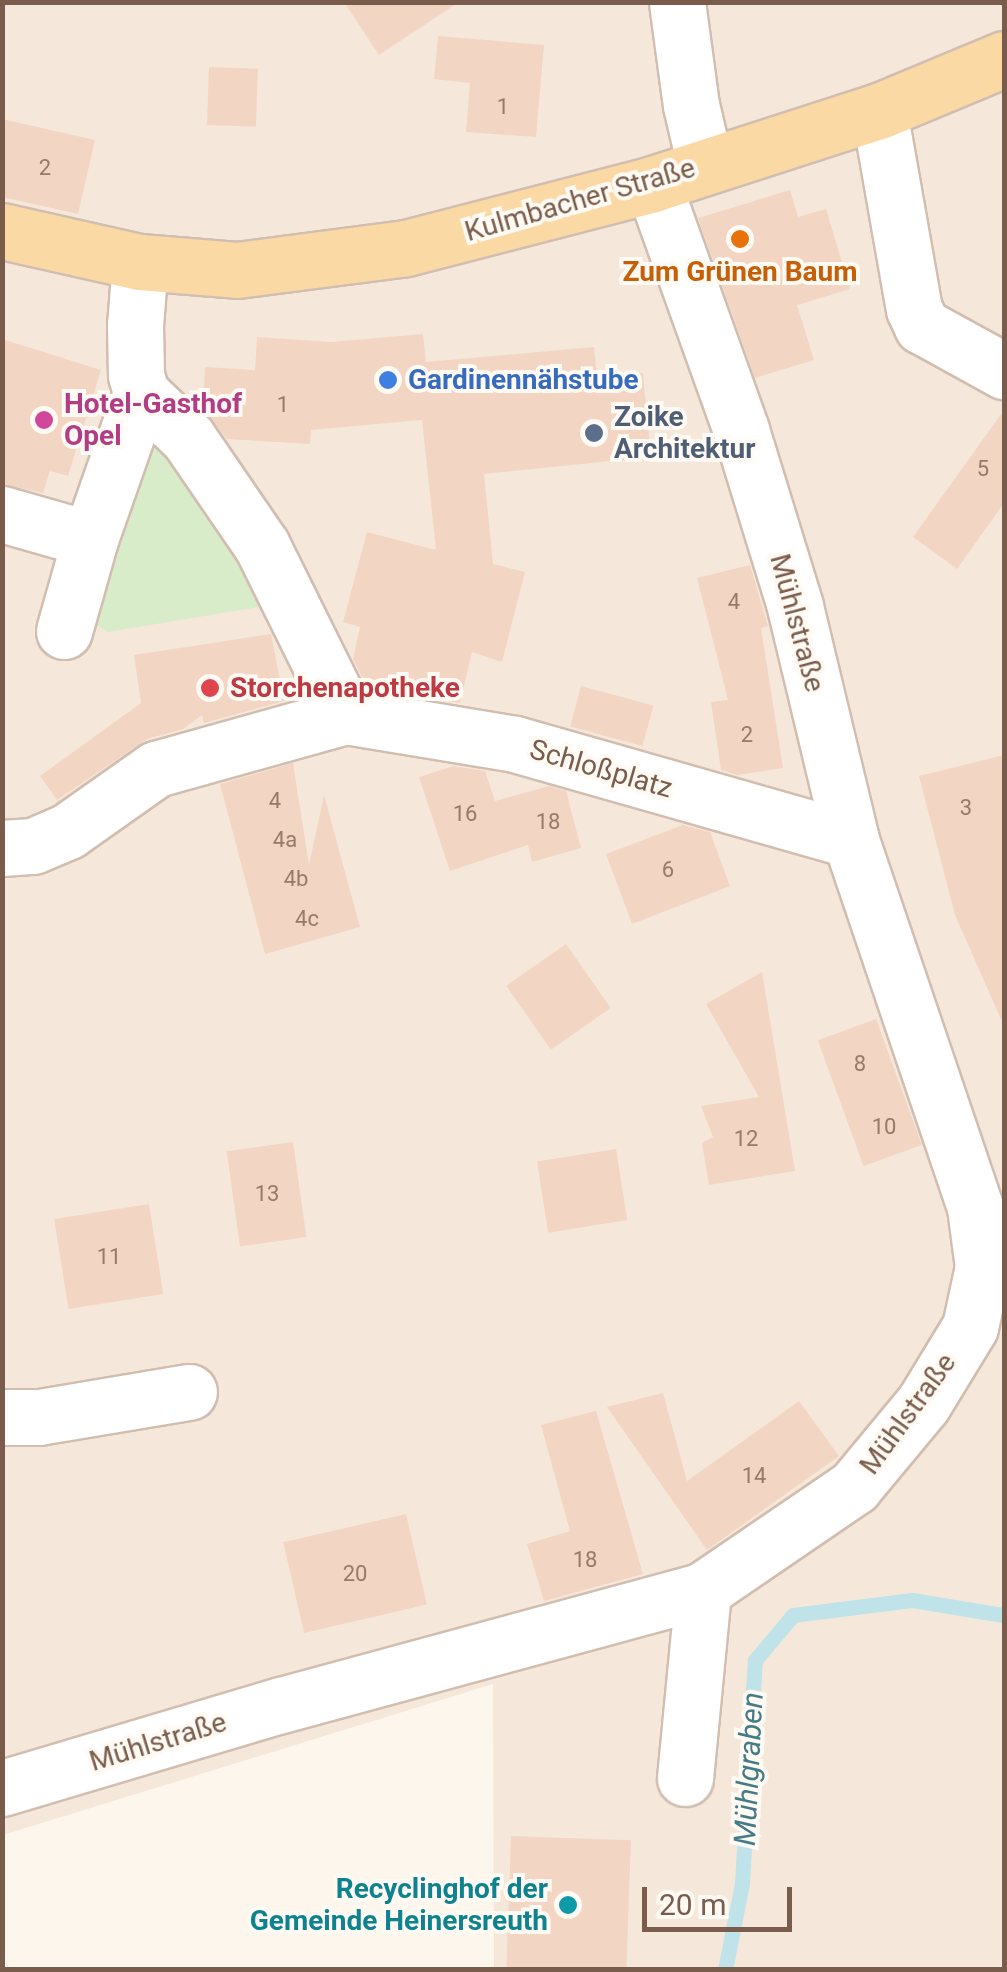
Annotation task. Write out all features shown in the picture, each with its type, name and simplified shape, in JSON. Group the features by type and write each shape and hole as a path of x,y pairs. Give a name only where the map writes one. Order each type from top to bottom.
{"main road":[{"name":"Kulmbacher Straße","path":"2,231 140,262 236,270 406,248 652,184 880,111 1004,59"}],"street":[{"path":"677,2 691,105 705,165"},
{"path":"880,111 914,310 922,326 1004,371"},
{"name":"Mühlstraße","path":"2,1788 702,1590 854,1487 923,1404 970,1326 990,1204 850,840 795,606 740,430 652,184"},
{"path":"140,262 135,325 136,375 142,393 188,438 262,546 346,716"},
{"path":"64,631 90,539 142,393"},
{"path":"2,514 90,539"},
{"name":"Schloßplatz","path":"2,848 33,846 68,831 156,769 346,716 515,744 850,840"},
{"path":"2,1417 73,1413 189,1392"},
{"path":"685,1778 702,1590"}],"shaded area":[{"path":"3,3 1004,3 1004,1969 494,1969 493,1684 3,1835"}],"green space":[{"path":"156,444 177,455 265,606 108,632 93,623 91,607 148,446"}],"building":[{"path":"344,2 459,2 379,55"},
{"path":"438,36 544,45 536,137 466,132 470,83 434,79"},
{"path":"209,67 258,69 256,127 207,125"},
{"path":"2,119 95,140 78,214 2,197"},
{"path":"790,190 798,217 826,209 850,289 797,305 814,360 755,378 698,218"},
{"path":"423,334 426,362 594,347 597,378 643,373 651,457 484,474 493,564 525,572 502,662 472,652 460,703 384,691 386,682 362,677 353,659 360,627 343,622 367,532 436,550 422,420 311,430 310,444 227,439 203,409 205,367 255,370 257,337 331,342"},
{"name":"Hotel-Gasthof Opel","path":"2,339 101,370 68,476 50,471 43,493 2,484"},
{"path":"1004,410 1004,503 957,569 913,537"},
{"path":"750,565 768,626 761,628 783,768 737,775 721,770 711,702 728,700 697,578"},
{"name":"Storchenapotheke","path":"271,634 284,701 204,723 202,715 183,729 147,739 57,800 40,776 141,703 134,655"},
{"path":"581,686 653,705 643,746 570,727"},
{"path":"1004,755 1004,1026 955,915 919,776"},
{"path":"293,763 309,865 324,795 360,927 265,954 220,784"},
{"path":"454,766 485,771 495,801 549,786 566,791 581,848 532,862 528,845 450,871 419,777"},
{"path":"683,825 710,832 730,886 632,924 606,854"},
{"path":"566,944 611,1008 551,1050 506,986"},
{"path":"762,972 795,1171 709,1185 702,1143 713,1137 701,1106 759,1097 706,1004"},
{"path":"876,1019 922,1145 864,1166 818,1040"},
{"path":"293,1142 306,1237 240,1246 227,1151"},
{"path":"616,1149 627,1220 548,1233 537,1162"},
{"path":"149,1204 163,1294 68,1309 54,1219"},
{"path":"663,1393 687,1481 799,1401 839,1456 707,1550 607,1407"},
{"path":"596,1411 643,1574 544,1601 527,1544 570,1531 541,1425"},
{"path":"406,1514 427,1605 304,1633 283,1542"},
{"name":"Recyclinghof der Gemeinde Heinersreuth","path":"511,1836 631,1840 626,1970 506,1970"}],"waterway":[{"name":"Mühlgraben","path":"725,1970 742,1883 755,1660 793,1615 912,1600 1004,1615"}],"place":[{"name":"Zum Grünen Baum","path":"740,239"},
{"name":"Gardinennähstube","path":"388,380"},
{"name":"Hotel-Gasthof Opel","path":"44,420"},
{"name":"Zoike Architektur","path":"594,433"},
{"name":"Storchenapotheke","path":"210,688"},
{"name":"Recyclinghof der Gemeinde Heinersreuth","path":"568,1905"}]}
